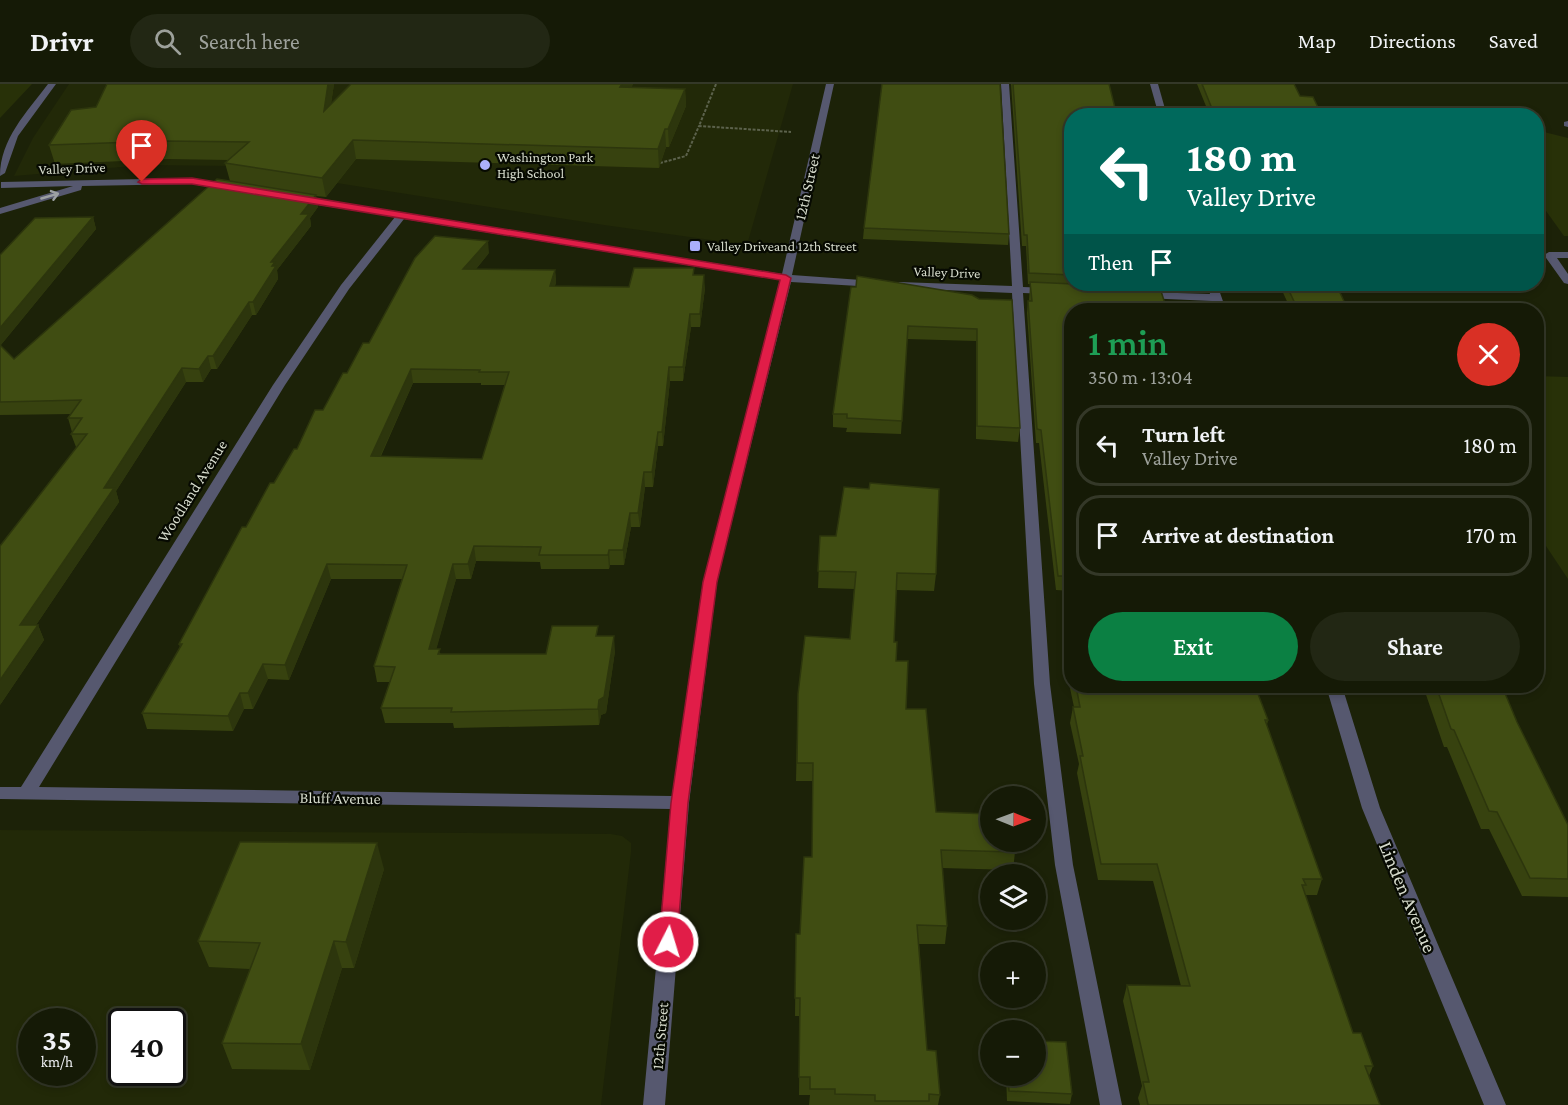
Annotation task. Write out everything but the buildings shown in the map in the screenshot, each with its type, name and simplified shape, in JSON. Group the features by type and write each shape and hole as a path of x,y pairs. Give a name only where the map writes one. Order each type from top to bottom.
{"street":[{"path":"0,173 14,136 52,84"},
{"name":"12th Street","path":"654,1105 680,803 710,582 786,278 830,84"},
{"path":"1005,84 1042,684 1064,865 1111,1105"},
{"path":"1154,84 1161,108"},
{"path":"0,146 14,136"},
{"name":"Valley Drive","path":"0,186 192,181 239,189"},
{"path":"0,211 101,182"},
{"name":"Valley Drive","path":"285,197 786,278 1063,292"},
{"name":"Woodland Avenue","path":"26,794 279,385 345,287 401,216"},
{"path":"1568,255 1549,255 1568,281"},
{"path":"1214,291 1219,303"},
{"path":"1134,295 1217,298"},
{"name":"Linden Avenue","path":"1336,693 1371,808 1495,1105"},
{"name":"Bluff Avenue","path":"0,793 680,803"}],"path":[{"path":"660,163 686,156 716,84"},
{"path":"699,126 784,132 820,130"}],"shaded area":[{"path":"0,84 32,84 0,118"},
{"name":"Washington Park High School","path":"69,84 793,84 747,245 229,166 145,165 14,176 33,138"},
{"path":"1544,132 1568,138 1568,236 1564,236 1544,208"},
{"path":"1544,376 1568,377 1568,579 1544,543"},
{"path":"0,830 611,834 622,836 631,843 631,852 601,1105 0,1105"}],"place":[{"name":"Washington Park High School","path":"485,165"},
{"name":"Valley Driveand 12th Street","path":"695,246"}],"route":[{"path":"142,182 192,181 786,278 710,582 680,803 668,942"}]}
